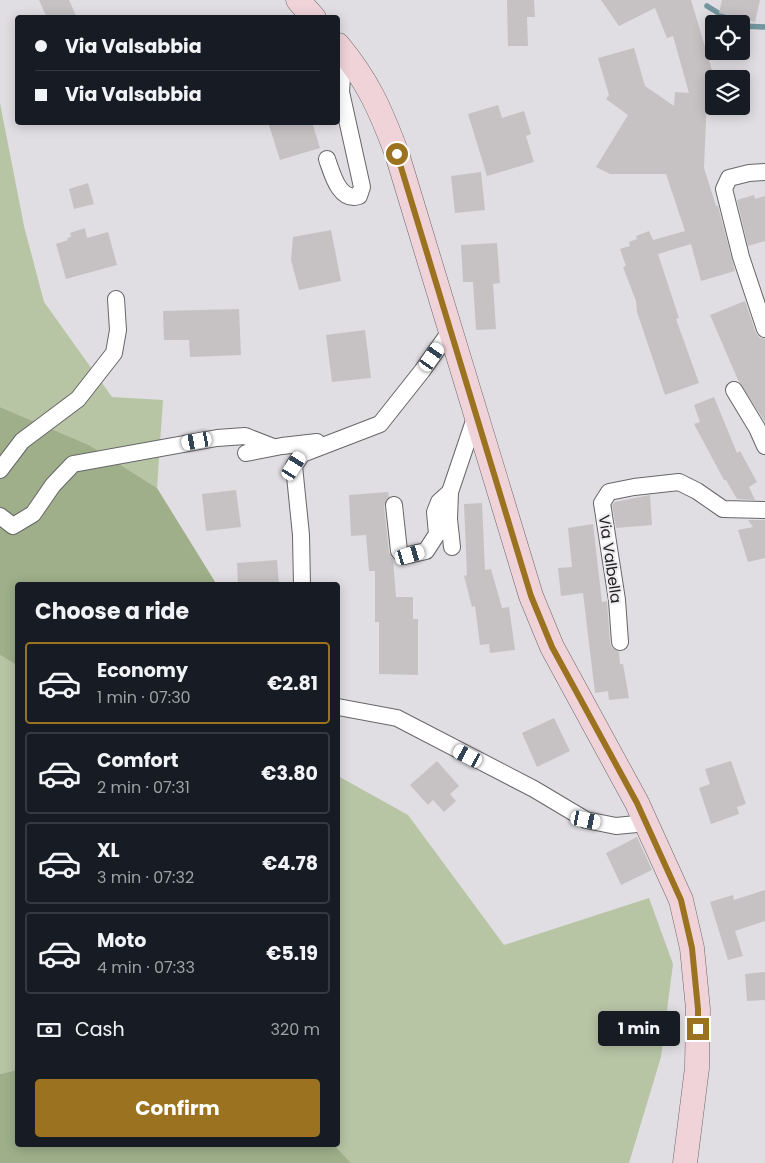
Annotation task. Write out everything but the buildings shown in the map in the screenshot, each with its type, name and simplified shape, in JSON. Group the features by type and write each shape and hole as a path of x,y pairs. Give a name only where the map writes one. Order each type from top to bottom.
{"main road":[{"path":"298,0 311,15"},
{"path":"342,51 378,104 397,154 531,596 552,647 647,823 681,900 692,948 698,1009 697,1068 685,1163"}],"street":[{"path":"328,159 336,181 344,193 349,196 359,196 362,187 341,92 342,51"},
{"path":"765,172 749,173 729,178 724,189 741,257 765,329"},
{"path":"0,470 22,441 78,399 114,354 118,330 116,299"},
{"path":"302,582 301,535 294,466 302,454 380,424 451,330"},
{"path":"734,390 757,428 765,446"},
{"path":"452,547 449,518 450,492 476,415"},
{"path":"0,516 13,526 33,514 54,485 73,464 217,438 246,436 273,447"},
{"path":"246,453 273,447 337,440"},
{"name":"Via Valbella","path":"620,642 617,600 602,503 610,492 678,482 697,491 723,509 765,510"},
{"path":"394,505 399,551 404,556 410,555 426,551 437,534 435,512 439,502 450,492"},
{"path":"340,707 398,718 534,789 586,820 616,826 647,823"}],"green space":[{"path":"0,103 24,226 44,302 112,397 163,400 157,488 89,445 0,407"},
{"path":"0,407 89,445 157,488 215,582 15,582 15,664 0,655"},
{"path":"0,655 15,663 15,1071 0,1074"},
{"path":"340,777 408,815 504,945 649,898 673,964 661,1057 629,1163 351,1163 336,1147 340,1147"},
{"path":"15,1070 15,1147 336,1147 351,1163 0,1163 0,1074"}],"waterway":[{"path":"707,6 722,15"},
{"path":"750,26 765,27"}],"route":[{"path":"397,154 531,596 552,647 637,803 660,849 681,900 692,948 698,1029"}]}
